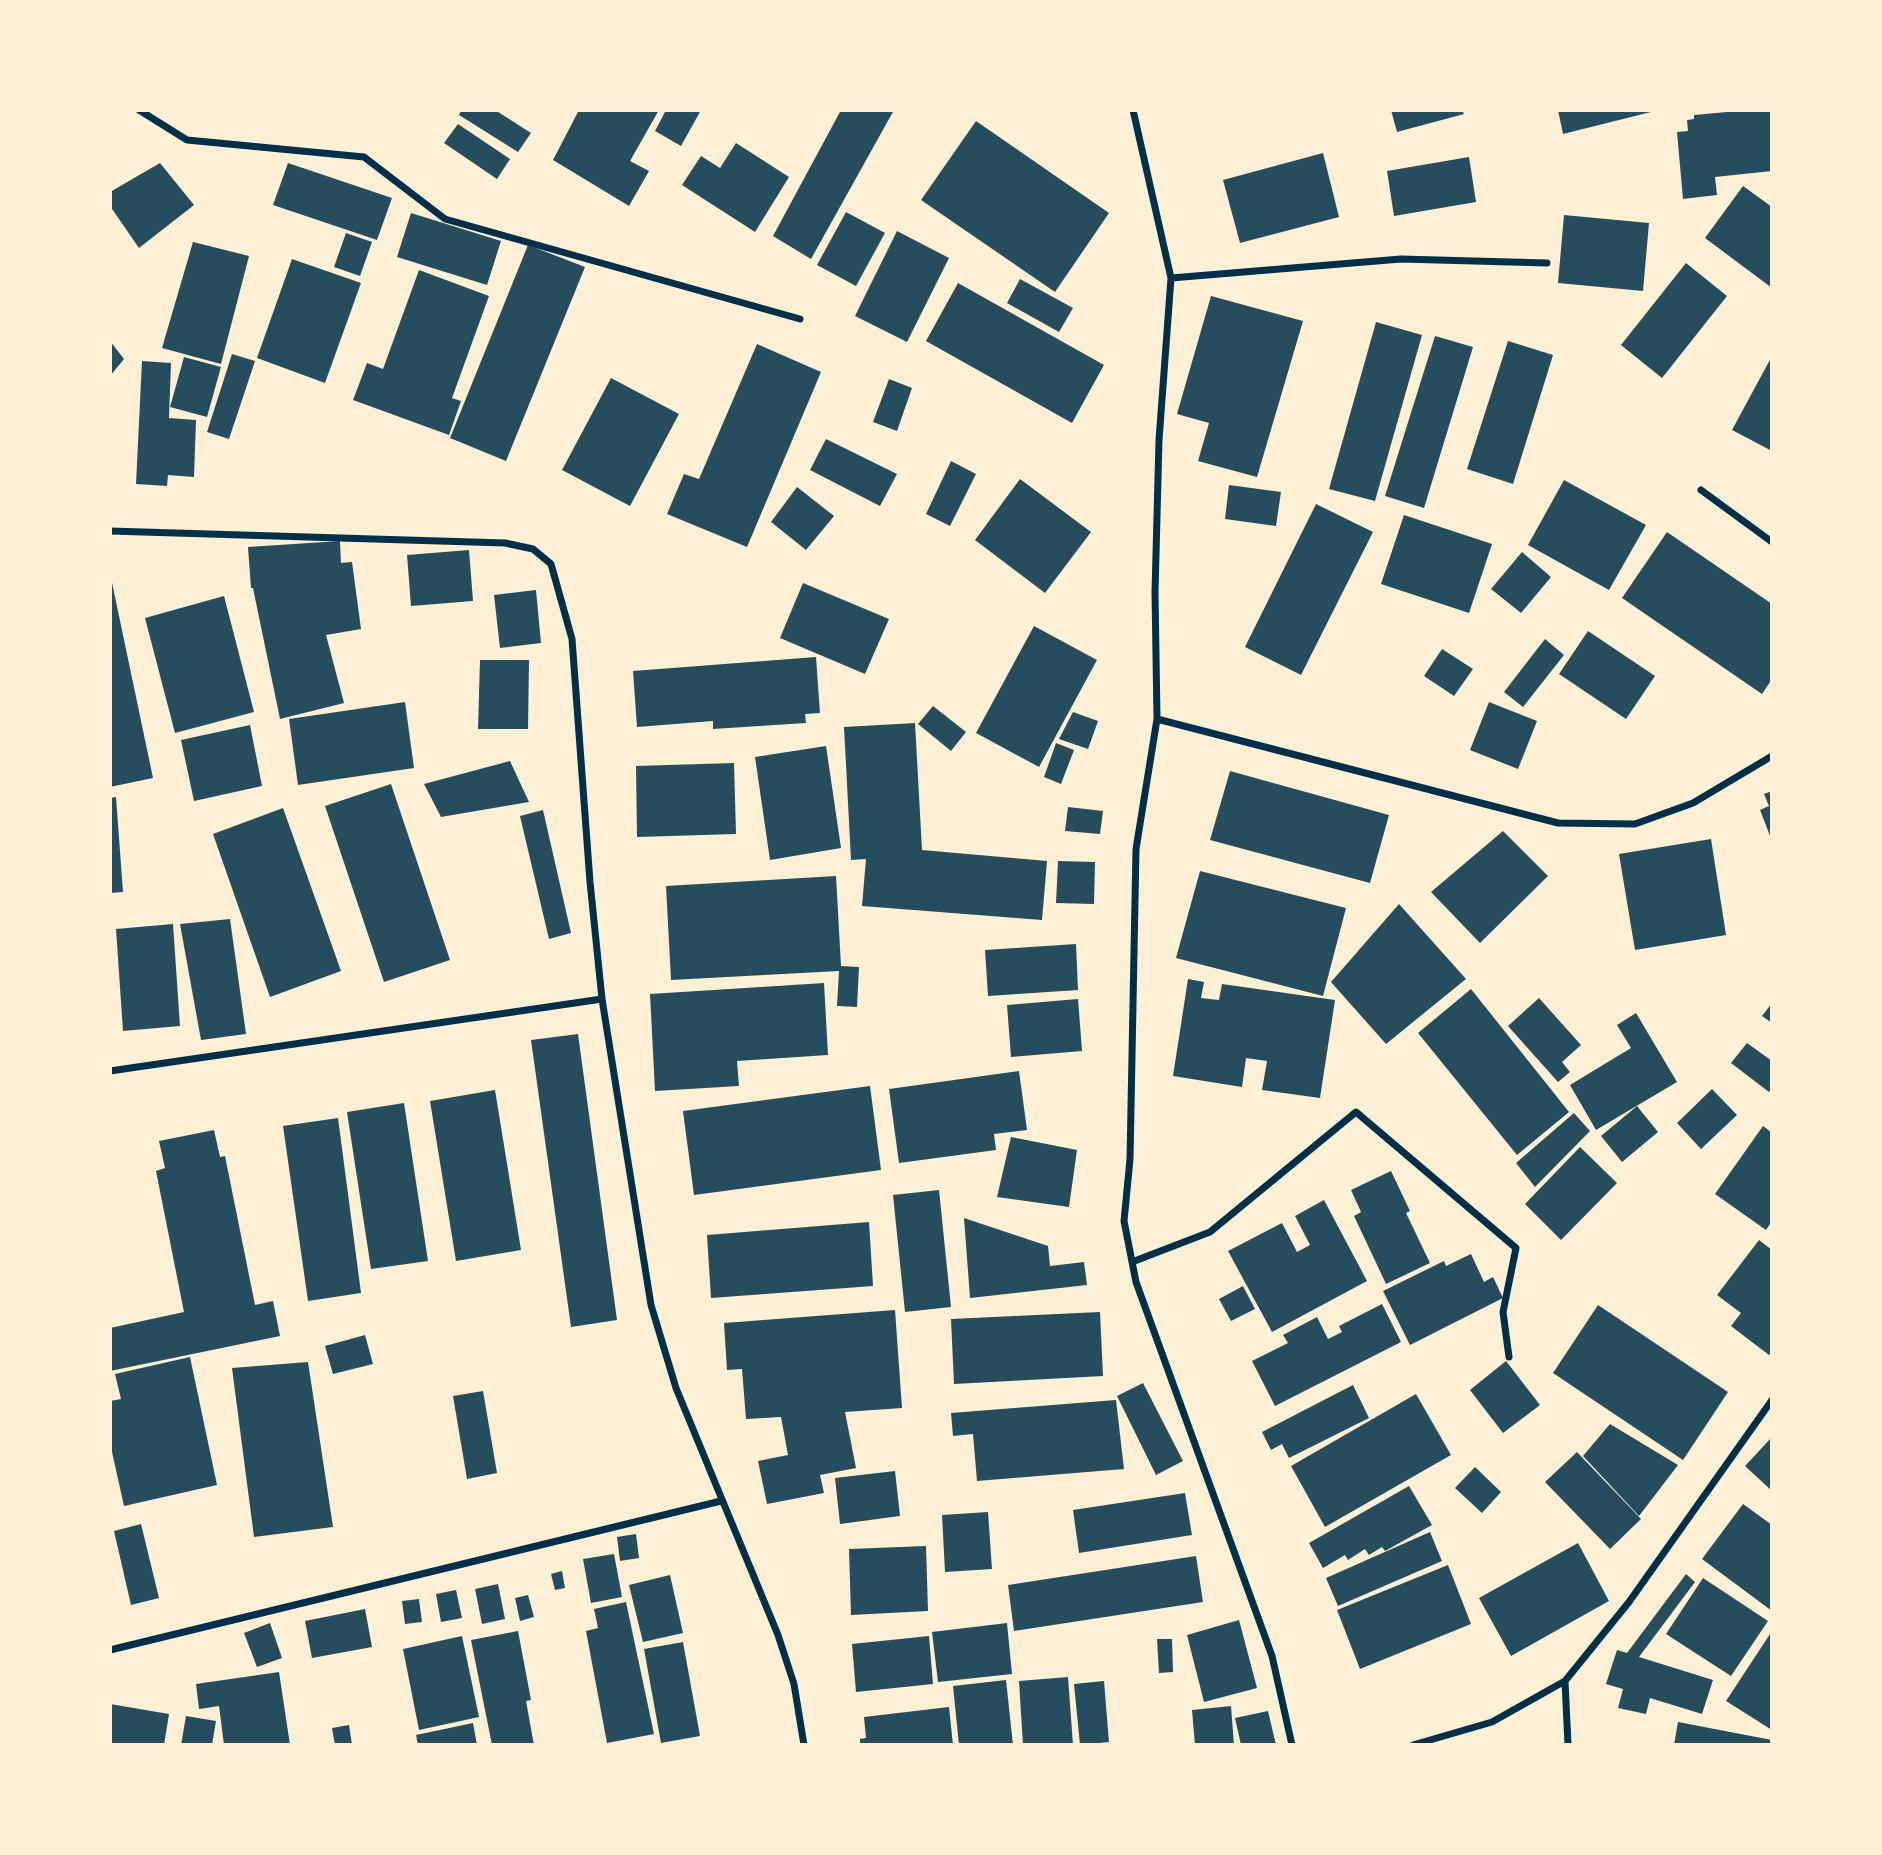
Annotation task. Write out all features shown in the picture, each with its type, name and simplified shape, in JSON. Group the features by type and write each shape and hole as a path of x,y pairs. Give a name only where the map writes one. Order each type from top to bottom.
{"street":[{"path":"139,110 187,140 364,157 444,219 800,319"},
{"path":"1133,110 1171,278 1159,440 1155,592 1157,719 1136,849 1130,1159 1124,1221 1136,1282 1272,1656 1292,1745"},
{"path":"1171,278 1401,259 1547,263"},
{"path":"1701,491 1772,542"},
{"path":"110,531 505,543 533,549 551,564 572,639 590,883 602,999 651,1305 676,1388 778,1635 794,1684 804,1745"},
{"path":"1157,719 1558,823 1635,824 1693,803 1772,755"},
{"path":"110,1070 602,999"},
{"path":"1132,1262 1210,1232 1356,1112 1516,1248 1503,1312 1510,1357"},
{"path":"1413,1745 1492,1722 1565,1681 1629,1602 1772,1400"},
{"path":"110,1650 721,1501"},
{"path":"1565,1681 1568,1745"}],"building":[{"path":"461,110 495,110 531,133 518,152 459,115"},
{"path":"579,110 659,110 630,161 649,171 629,206 553,160"},
{"path":"666,110 701,110 681,146 655,131"},
{"path":"841,110 894,110 811,259 773,236"},
{"path":"1391,110 1462,110 1464,114 1397,132"},
{"path":"1558,110 1655,110 1655,111 1563,134"},
{"path":"1772,110 1772,171 1715,177 1717,195 1683,199 1677,132 1688,131 1687,120 1694,119 1694,115"},
{"path":"976,121 1109,213 1055,292 921,200"},
{"path":"458,124 510,159 497,179 444,143"},
{"path":"736,143 789,177 755,232 682,185 701,156 720,168"},
{"path":"1323,153 1339,217 1240,243 1223,180"},
{"path":"1469,157 1476,202 1394,216 1387,171"},
{"path":"160,163 194,205 139,248 110,206 110,192"},
{"path":"288,163 392,198 377,240 273,205"},
{"path":"1743,186 1772,207 1772,288 1705,238"},
{"path":"846,212 885,233 856,286 817,265"},
{"path":"411,213 501,241 487,285 397,257"},
{"path":"1564,215 1649,223 1643,291 1558,283"},
{"path":"897,231 949,258 907,342 855,316"},
{"path":"346,233 372,242 360,276 334,267"},
{"path":"193,242 249,256 221,364 162,348"},
{"path":"528,245 585,267 506,461 450,438"},
{"path":"292,259 361,283 325,383 257,358"},
{"path":"1686,263 1727,296 1662,378 1621,345"},
{"path":"419,270 489,296 452,398 461,401 449,435 353,400 367,363 383,369"},
{"path":"1020,279 1073,308 1059,332 1007,303"},
{"path":"958,283 1104,365 1072,423 926,341"},
{"path":"1211,296 1303,321 1257,477 1198,461 1209,423 1177,414"},
{"path":"1376,322 1422,335 1375,501 1329,489"},
{"path":"1435,336 1473,347 1424,508 1385,496"},
{"path":"110,341 124,359 110,376"},
{"path":"1508,341 1553,355 1513,484 1467,469"},
{"path":"757,344 821,372 747,547 667,514 684,474 699,479"},
{"path":"232,354 255,361 229,439 207,432"},
{"path":"1772,356 1772,451 1732,430"},
{"path":"184,357 221,367 207,417 170,407"},
{"path":"142,361 171,363 169,418 196,420 194,477 168,475 167,486 136,484"},
{"path":"611,378 679,414 630,506 562,470"},
{"path":"889,379 912,388 897,431 873,422"},
{"path":"826,439 897,474 880,506 810,470"},
{"path":"951,461 976,474 950,526 926,514"},
{"path":"1020,479 1091,532 1045,593 975,540"},
{"path":"1564,480 1646,525 1609,590 1528,545"},
{"path":"1229,485 1281,492 1276,526 1225,519"},
{"path":"797,487 834,516 806,550 771,522"},
{"path":"1316,504 1373,532 1301,675 1245,647"},
{"path":"1404,515 1492,544 1469,613 1381,584"},
{"path":"1667,532 1772,604 1772,679 1762,694 1622,598"},
{"path":"340,541 341,563 352,562 361,629 326,635 344,703 280,719 251,588 248,547"},
{"path":"469,550 473,601 411,606 407,555"},
{"path":"1522,552 1551,577 1521,613 1491,589"},
{"path":"110,573 153,778 110,787"},
{"path":"803,583 889,619 865,674 780,638"},
{"path":"536,590 541,643 500,648 494,595"},
{"path":"224,596 254,712 175,733 145,618"},
{"path":"1034,626 1097,660 1039,767 976,733"},
{"path":"1588,631 1655,676 1626,719 1559,674"},
{"path":"1545,639 1564,655 1523,707 1504,692"},
{"path":"1442,649 1473,669 1454,696 1424,676"},
{"path":"816,657 820,713 805,714 806,723 713,729 713,721 637,727 633,671"},
{"path":"480,660 529,660 528,729 478,729"},
{"path":"405,702 414,768 298,785 289,719"},
{"path":"1489,702 1537,721 1518,769 1470,750"},
{"path":"933,706 966,732 951,751 918,724"},
{"path":"1073,712 1098,721 1088,749 1059,739"},
{"path":"915,723 922,850 1047,861 1042,920 862,906 866,859 851,860 844,727"},
{"path":"250,725 262,786 194,801 181,740"},
{"path":"1056,743 1074,750 1061,784 1044,777"},
{"path":"826,746 841,848 770,860 755,757"},
{"path":"510,761 529,802 441,817 424,784"},
{"path":"734,763 736,834 637,837 636,766"},
{"path":"1230,771 1389,815 1370,883 1210,840"},
{"path":"391,784 450,960 384,982 325,806"},
{"path":"1772,791 1772,841 1760,810 1769,806 1764,794"},
{"path":"116,797 123,892 110,893 110,798"},
{"path":"1068,807 1103,811 1100,834 1065,831"},
{"path":"283,808 341,971 270,997 213,834"},
{"path":"543,810 571,933 549,939 520,816"},
{"path":"1503,831 1548,876 1480,943 1431,892"},
{"path":"1711,839 1726,935 1635,950 1619,854"},
{"path":"1058,861 1095,862 1094,904 1056,903"},
{"path":"1200,871 1346,908 1323,996 1176,958"},
{"path":"836,876 841,966 859,967 857,1007 837,1006 839,971 671,980 666,886"},
{"path":"1399,904 1466,979 1386,1044 1331,982"},
{"path":"230,919 246,1034 201,1040 180,924"},
{"path":"173,924 180,1026 123,1031 116,929"},
{"path":"1076,944 1078,990 988,996 985,950"},
{"path":"1188,979 1204,982 1201,998 1219,1000 1222,984 1335,1000 1320,1098 1262,1090 1267,1061 1246,1058 1242,1087 1173,1076"},
{"path":"824,983 828,1055 737,1061 739,1086 655,1091 650,994"},
{"path":"1471,989 1569,1112 1517,1155 1418,1033"},
{"path":"1539,998 1581,1045 1562,1062 1570,1072 1558,1082 1508,1026"},
{"path":"1078,999 1082,1051 1011,1057 1007,1005"},
{"path":"1772,1003 1772,1023 1762,1016"},
{"path":"1636,1013 1677,1082 1596,1130 1570,1085 1631,1048 1617,1025"},
{"path":"578,1034 617,1320 571,1327 531,1040"},
{"path":"1747,1043 1772,1061 1772,1088 1769,1092 1731,1063"},
{"path":"1019,1071 1027,1130 994,1134 996,1150 899,1163 889,1089"},
{"path":"870,1086 881,1170 694,1195 683,1111"},
{"path":"1712,1089 1737,1115 1701,1149 1677,1123"},
{"path":"495,1090 521,1250 456,1261 430,1101"},
{"path":"404,1103 428,1261 371,1269 347,1112"},
{"path":"1637,1106 1658,1132 1622,1162 1601,1136"},
{"path":"1574,1113 1590,1131 1535,1187 1516,1163"},
{"path":"338,1118 361,1293 308,1301 283,1126"},
{"path":"1763,1126 1772,1133 1772,1221 1766,1230 1715,1194"},
{"path":"214,1130 220,1157 225,1156 255,1305 273,1301 280,1336 110,1371 110,1328 184,1312 156,1171 165,1168 159,1141"},
{"path":"1011,1137 1077,1150 1069,1207 997,1197"},
{"path":"1580,1147 1617,1183 1561,1240 1525,1204"},
{"path":"1391,1171 1410,1211 1406,1213 1430,1263 1386,1284 1354,1216 1361,1212 1351,1190"},
{"path":"939,1190 951,1307 905,1312 893,1195"},
{"path":"1324,1200 1367,1281 1272,1332 1228,1251 1282,1223 1297,1252 1310,1245 1295,1216"},
{"path":"964,1218 1048,1246 1050,1266 1084,1262 1087,1285 970,1298"},
{"path":"869,1222 873,1286 711,1298 707,1235"},
{"path":"1759,1240 1772,1250 1772,1351 1769,1355 1731,1326 1741,1313 1717,1295"},
{"path":"1471,1254 1484,1282 1493,1277 1503,1298 1410,1345 1383,1291 1444,1261 1446,1266"},
{"path":"1243,1286 1255,1309 1231,1321 1219,1299"},
{"path":"1382,1304 1401,1342 1275,1406 1252,1361 1288,1343 1283,1335 1317,1317 1328,1339 1342,1332 1339,1326"},
{"path":"1598,1305 1728,1392 1683,1460 1553,1373"},
{"path":"895,1310 902,1408 845,1412 856,1468 820,1475 824,1493 767,1504 758,1461 788,1455 781,1417 746,1419 742,1369 727,1370 724,1323"},
{"path":"1100,1312 1103,1376 954,1384 951,1319"},
{"path":"365,1335 373,1364 333,1374 325,1346"},
{"path":"190,1357 217,1485 124,1506 110,1443 110,1401 121,1399 115,1374"},
{"path":"1506,1361 1540,1405 1503,1433 1470,1390"},
{"path":"308,1362 333,1527 254,1537 232,1368"},
{"path":"1143,1383 1183,1461 1156,1475 1117,1396"},
{"path":"1353,1385 1369,1418 1289,1458 1282,1444 1271,1450 1262,1432"},
{"path":"483,1391 497,1473 467,1479 453,1396"},
{"path":"1416,1394 1451,1455 1325,1527 1291,1466"},
{"path":"1116,1400 1124,1469 977,1481 973,1434 953,1436 951,1413"},
{"path":"1610,1424 1678,1465 1639,1516 1583,1456"},
{"path":"1772,1437 1772,1491 1745,1466"},
{"path":"1577,1452 1641,1519 1610,1549 1545,1482"},
{"path":"1475,1467 1501,1492 1482,1513 1455,1488"},
{"path":"895,1471 900,1516 840,1524 835,1478"},
{"path":"1409,1486 1432,1525 1385,1551 1382,1547 1369,1555 1365,1549 1348,1560 1345,1555 1323,1568 1309,1543"},
{"path":"1185,1493 1192,1535 1079,1553 1073,1510"},
{"path":"1743,1504 1772,1525 1772,1611 1702,1559"},
{"path":"988,1512 992,1569 945,1572 942,1515"},
{"path":"141,1524 159,1598 131,1605 114,1531"},
{"path":"1430,1532 1442,1561 1338,1606 1326,1578"},
{"path":"636,1534 639,1558 620,1561 617,1537"},
{"path":"1578,1543 1609,1601 1511,1656 1479,1598"},
{"path":"926,1546 928,1611 851,1615 849,1549"},
{"path":"614,1554 622,1597 591,1603 583,1559"},
{"path":"1196,1556 1203,1602 1014,1631 1008,1585"},
{"path":"1448,1565 1471,1624 1360,1669 1337,1610"},
{"path":"562,1571 565,1588 555,1590 551,1574"},
{"path":"1686,1574 1695,1582 1639,1657 1713,1680 1702,1714 1650,1698 1646,1714 1618,1708 1623,1689 1606,1684 1617,1650 1627,1653"},
{"path":"670,1575 683,1633 643,1642 629,1585"},
{"path":"1703,1578 1768,1621 1731,1676 1666,1634"},
{"path":"498,1584 505,1619 482,1624 475,1589"},
{"path":"456,1590 462,1618 441,1622 436,1594"},
{"path":"528,1595 534,1617 520,1621 515,1598"},
{"path":"419,1599 422,1622 405,1624 402,1601"},
{"path":"626,1602 654,1734 607,1743 586,1631 598,1628 594,1609"},
{"path":"365,1609 372,1647 312,1658 305,1621"},
{"path":"1239,1620 1257,1688 1204,1702 1187,1635"},
{"path":"270,1623 282,1658 257,1667 244,1633"},
{"path":"1007,1623 1012,1674 938,1682 932,1632"},
{"path":"518,1631 531,1700 526,1701 534,1745 492,1745 471,1640"},
{"path":"1772,1631 1772,1730 1726,1701"},
{"path":"462,1636 479,1717 419,1730 403,1649"},
{"path":"929,1636 933,1684 856,1692 852,1644"},
{"path":"1157,1639 1172,1639 1173,1672 1159,1673"},
{"path":"683,1642 700,1736 661,1743 644,1649"},
{"path":"279,1672 290,1745 224,1745 219,1706 199,1709 196,1684"},
{"path":"1068,1677 1073,1745 1023,1745 1019,1681"},
{"path":"1006,1680 1013,1745 959,1745 953,1686"},
{"path":"1104,1681 1109,1742 1080,1745 1074,1684"},
{"path":"110,1704 169,1714 164,1745 110,1745"},
{"path":"1231,1706 1234,1745 1195,1745 1192,1710"},
{"path":"949,1707 953,1745 860,1745 860,1739 866,1738 864,1717"},
{"path":"1268,1711 1276,1745 1241,1745 1235,1718"},
{"path":"186,1716 216,1721 212,1745 181,1745"},
{"path":"1678,1722 1772,1740 1772,1745 1674,1745"},
{"path":"473,1723 477,1745 418,1745 416,1735"},
{"path":"349,1725 352,1745 335,1745 332,1728"}]}
